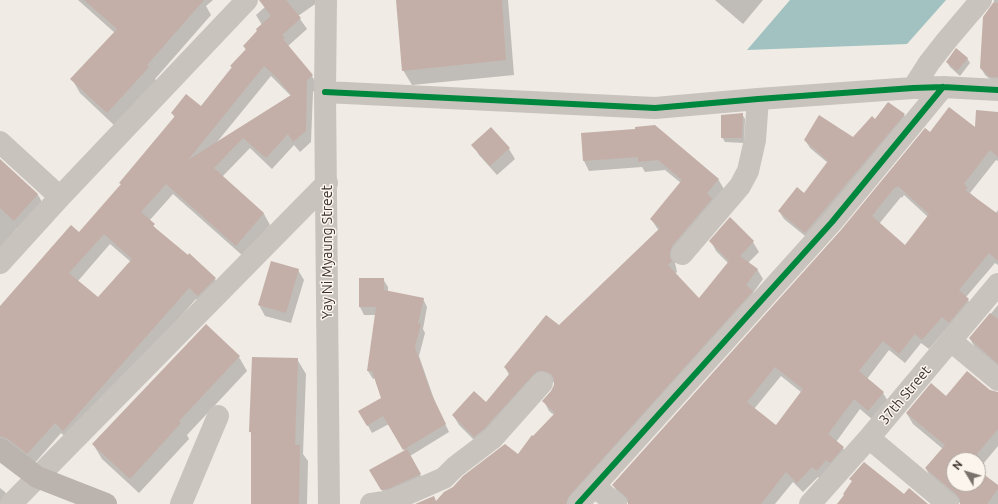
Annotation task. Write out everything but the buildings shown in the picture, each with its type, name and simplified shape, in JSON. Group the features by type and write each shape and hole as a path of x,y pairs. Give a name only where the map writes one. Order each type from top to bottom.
{"main road":[{"path":"0,449 37,477 106,504"}],"street":[{"path":"0,263 60,197 247,0"},
{"name":"Yay Ni Myaung Street","path":"326,0 325,92 329,504"},
{"path":"913,88 929,63 981,0"},
{"path":"325,92 655,108 758,98 913,88 998,90"},
{"path":"578,504 832,222 943,88"},
{"path":"682,254 740,186 748,171 755,140 758,98"},
{"path":"0,142 60,197"},
{"path":"11,504 327,183"},
{"name":"37th Street","path":"810,504 869,438 998,284"},
{"path":"950,340 998,380"},
{"path":"371,504 391,501 444,478 455,467 493,438 542,383"},
{"path":"181,504 218,416"},
{"path":"869,438 948,504"},
{"path":"594,486 616,504"}],"water":[{"path":"790,0 946,0 907,44 747,50"}],"cycle path":[{"path":"325,92 655,108 913,88 943,87 998,90"},
{"path":"578,504 832,222 943,87"}]}
